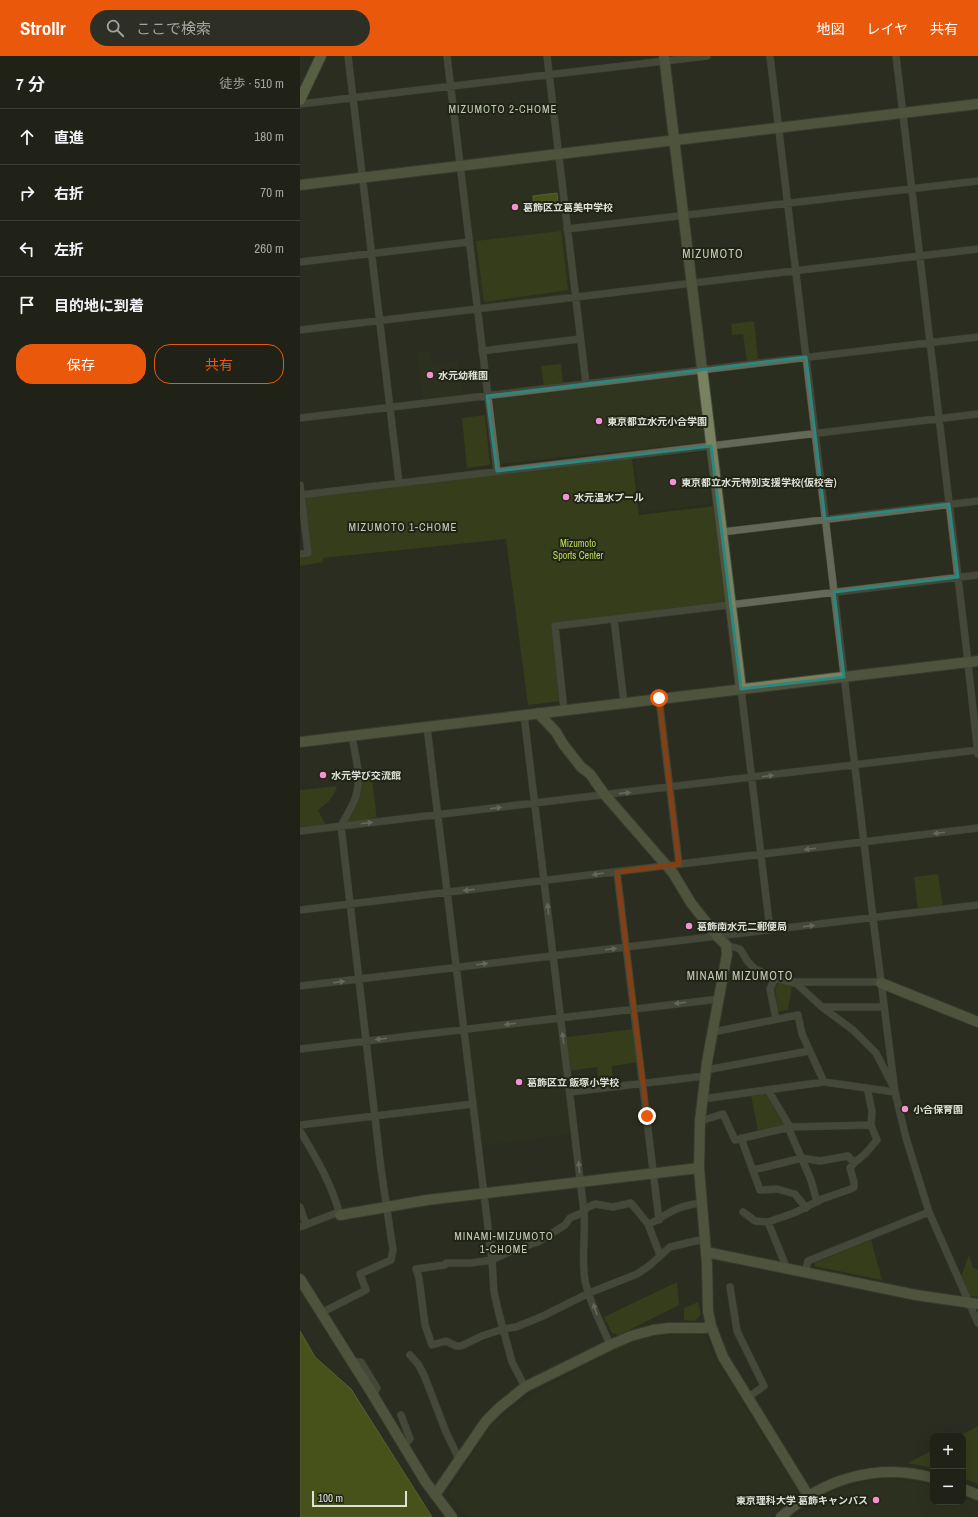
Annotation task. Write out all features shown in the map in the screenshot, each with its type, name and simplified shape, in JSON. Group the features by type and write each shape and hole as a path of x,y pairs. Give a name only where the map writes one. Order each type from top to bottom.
{"main road":[{"path":"300,100 321,56"}],"street":[{"path":"348,56 399,483"},
{"path":"447,56 497,471"},
{"path":"547,56 586,384"},
{"path":"300,104 549,75 665,58 707,56"},
{"path":"770,56 895,1092 906,1138 929,1212 973,1303 978,1323"},
{"path":"896,56 940,418 978,754"},
{"path":"665,58 770,930"},
{"path":"300,185 978,104"},
{"path":"567,230 978,181"},
{"path":"300,262 469,242"},
{"path":"300,330 978,249"},
{"path":"300,418 978,337"},
{"path":"482,351 580,339"},
{"path":"301,495 978,414"},
{"path":"300,485 308,553 300,554"},
{"path":"722,532 978,501"},
{"path":"564,710 555,626 978,575"},
{"path":"614,619 624,703"},
{"path":"300,742 978,661"},
{"path":"659,698 679,864"},
{"path":"538,713 556,732 581,767 590,774 605,795 673,873 691,903 717,936 726,945 740,949 748,962 755,969 775,978 797,984 853,1030 876,1053 895,1092"},
{"path":"524,715 581,1182 584,1212 584,1265 586,1282 597,1315 610,1344"},
{"path":"427,727 465,1029 496,1301 512,1362 526,1388"},
{"path":"321,1313 366,1290 360,1274 391,1260 393,1250 386,1207 341,827 356,796 358,786 352,736"},
{"path":"300,831 978,750"},
{"path":"300,910 978,828"},
{"path":"617,872 659,1220"},
{"path":"300,986 978,905"},
{"path":"726,945 727,954 706,1073 700,1121 699,1168 708,1279 707,1300 711,1326 723,1357 808,1495"},
{"path":"775,978 770,989 776,1019"},
{"path":"789,982 881,982 978,1022"},
{"path":"300,1049 719,998"},
{"path":"822,1006 884,1007"},
{"path":"713,1032 798,1015 802,1034 824,1082"},
{"path":"570,1092 643,1084 706,1073 809,1051"},
{"path":"702,1099 824,1082 895,1092"},
{"path":"743,1212 755,1221 768,1222 794,1213 854,1187 850,1168 877,1140 871,1125 872,1111 867,1088"},
{"path":"768,1090 789,1127 811,1180 817,1202"},
{"path":"300,1125 474,1104"},
{"path":"700,1121 723,1114 735,1140 789,1127 871,1125"},
{"path":"300,1131 320,1164 340,1214"},
{"path":"742,1138 760,1190 777,1190 794,1194 806,1208"},
{"path":"753,1170 802,1158 820,1161 848,1156 854,1163"},
{"path":"300,1207 303,1226 340,1214 386,1207 484,1193 699,1168"},
{"path":"660,1255 648,1224 630,1203 613,1207 595,1204 586,1208 584,1212 570,1218 565,1225 538,1242 513,1250 492,1260 446,1264 416,1269 419,1278 423,1314 432,1345 446,1340 456,1346 461,1346 482,1336 516,1327 543,1316 589,1293 637,1274 649,1266 670,1247 704,1239"},
{"path":"648,1224 659,1220 664,1215 684,1206 702,1203"},
{"path":"805,1272 808,1260 929,1212"},
{"path":"768,1222 787,1268"},
{"path":"706,1252 916,1295 973,1303"},
{"path":"300,1279 434,1495 452,1517"},
{"path":"730,1287 737,1331 764,1386 747,1398"},
{"path":"434,1495 486,1421 498,1408 526,1388 610,1344 631,1336 653,1330 705,1328 711,1326"},
{"path":"410,1354 424,1375 446,1432 459,1459"},
{"path":"401,1415 410,1439 404,1445"},
{"path":"781,1517 792,1506 808,1495 842,1479 876,1472 899,1471 930,1477"},
{"path":"966,1490 978,1495"}],"highlighted area":[{"path":"806,357 825,519 949,504 958,577 834,592 844,677 741,689 711,446 497,471 487,396"}],"shaded area":[{"name":"葛飾区立葛美中学校","path":"553,158 556,160 571,292 569,294 480,305 464,174 466,170"},
{"path":"557,193 558,206 534,209 533,196"},
{"path":"430,350 433,365 458,361 463,396 423,400 417,352"},
{"name":"東京都立水元小合学園","path":"694,373 697,376 706,442 500,464 493,399"},
{"name":"東京都立水元特別支援学校(仮校舎)","path":"705,452 711,504 641,512 635,460"},
{"name":"葛飾区立 飯塚小学校","path":"557,1020 571,1134 480,1146 467,1031"},
{"path":"300,1331 315,1357 351,1389 432,1517 300,1517"},
{"path":"685,1334 702,1335 706,1337 711,1352 796,1488 796,1493 769,1517 470,1517 447,1494 492,1423 552,1383 620,1347 643,1339"},
{"name":"東京理科大学 葛飾キャンパス","path":"893,1479 921,1482 930,1485 930,1505 966,1505 966,1499 978,1504 978,1517 794,1517 836,1490 868,1481"}],"green space":[{"path":"561,231 568,290 484,302 476,241"},
{"path":"754,321 758,359 747,361 743,334 732,335 731,324"},
{"path":"561,364 563,384 544,386 541,366"},
{"path":"485,415 490,465 467,468 462,418"},
{"name":"Mizumoto Sports Center","path":"632,459 639,515 715,506 727,600 725,603 552,624 561,701 528,705 506,539 323,558 323,562 300,566 300,556 311,555 306,497"},
{"path":"372,778 377,820 346,824 361,779"},
{"path":"337,786 332,797 318,810 326,826 300,829 300,790"},
{"path":"938,874 943,907 918,910 914,877"},
{"path":"778,983 792,986 788,1010 778,1011 775,988"},
{"path":"635,1029 639,1062 612,1066 613,1085 599,1086 597,1067 569,1071 566,1037"},
{"path":"765,1093 785,1126 758,1132 751,1095"},
{"path":"871,1240 882,1280 814,1266 815,1263"},
{"path":"969,1255 973,1268 978,1269 978,1297 969,1296 961,1277"},
{"path":"677,1282 679,1305 619,1335 612,1333 604,1317"},
{"path":"698,1302 701,1314 695,1321 684,1320 684,1308"},
{"path":"978,1426 978,1484 966,1479 966,1433 965,1433"},
{"path":"930,1452 930,1467 908,1463"}],"place":[{"name":"葛飾区立葛美中学校","path":"515,207"},
{"name":"水元幼稚園","path":"430,375"},
{"name":"東京都立水元小合学園","path":"599,421"},
{"name":"東京都立水元特別支援学校(仮校舎)","path":"673,482"},
{"name":"水元温水プール","path":"566,497"},
{"name":"水元学び交流館","path":"323,775"},
{"name":"葛飾南水元二郵便局","path":"689,926"},
{"name":"葛飾区立 飯塚小学校","path":"519,1082"},
{"name":"小合保育園","path":"905,1109"},
{"name":"東京理科大学 葛飾キャンパス","path":"876,1500"}],"district":[{"name":"MIZUMOTO 2-CHOME","path":"503,109"},
{"name":"MIZUMOTO","path":"713,254"},
{"name":"MIZUMOTO 1-CHOME","path":"403,527"},
{"name":"MINAMI MIZUMOTO","path":"740,976"},
{"name":"MINAMI-MIZUMOTO 1-CHOME","path":"504,1242"}],"route":[{"path":"647,1116 617,872 679,864 659,698"}]}
